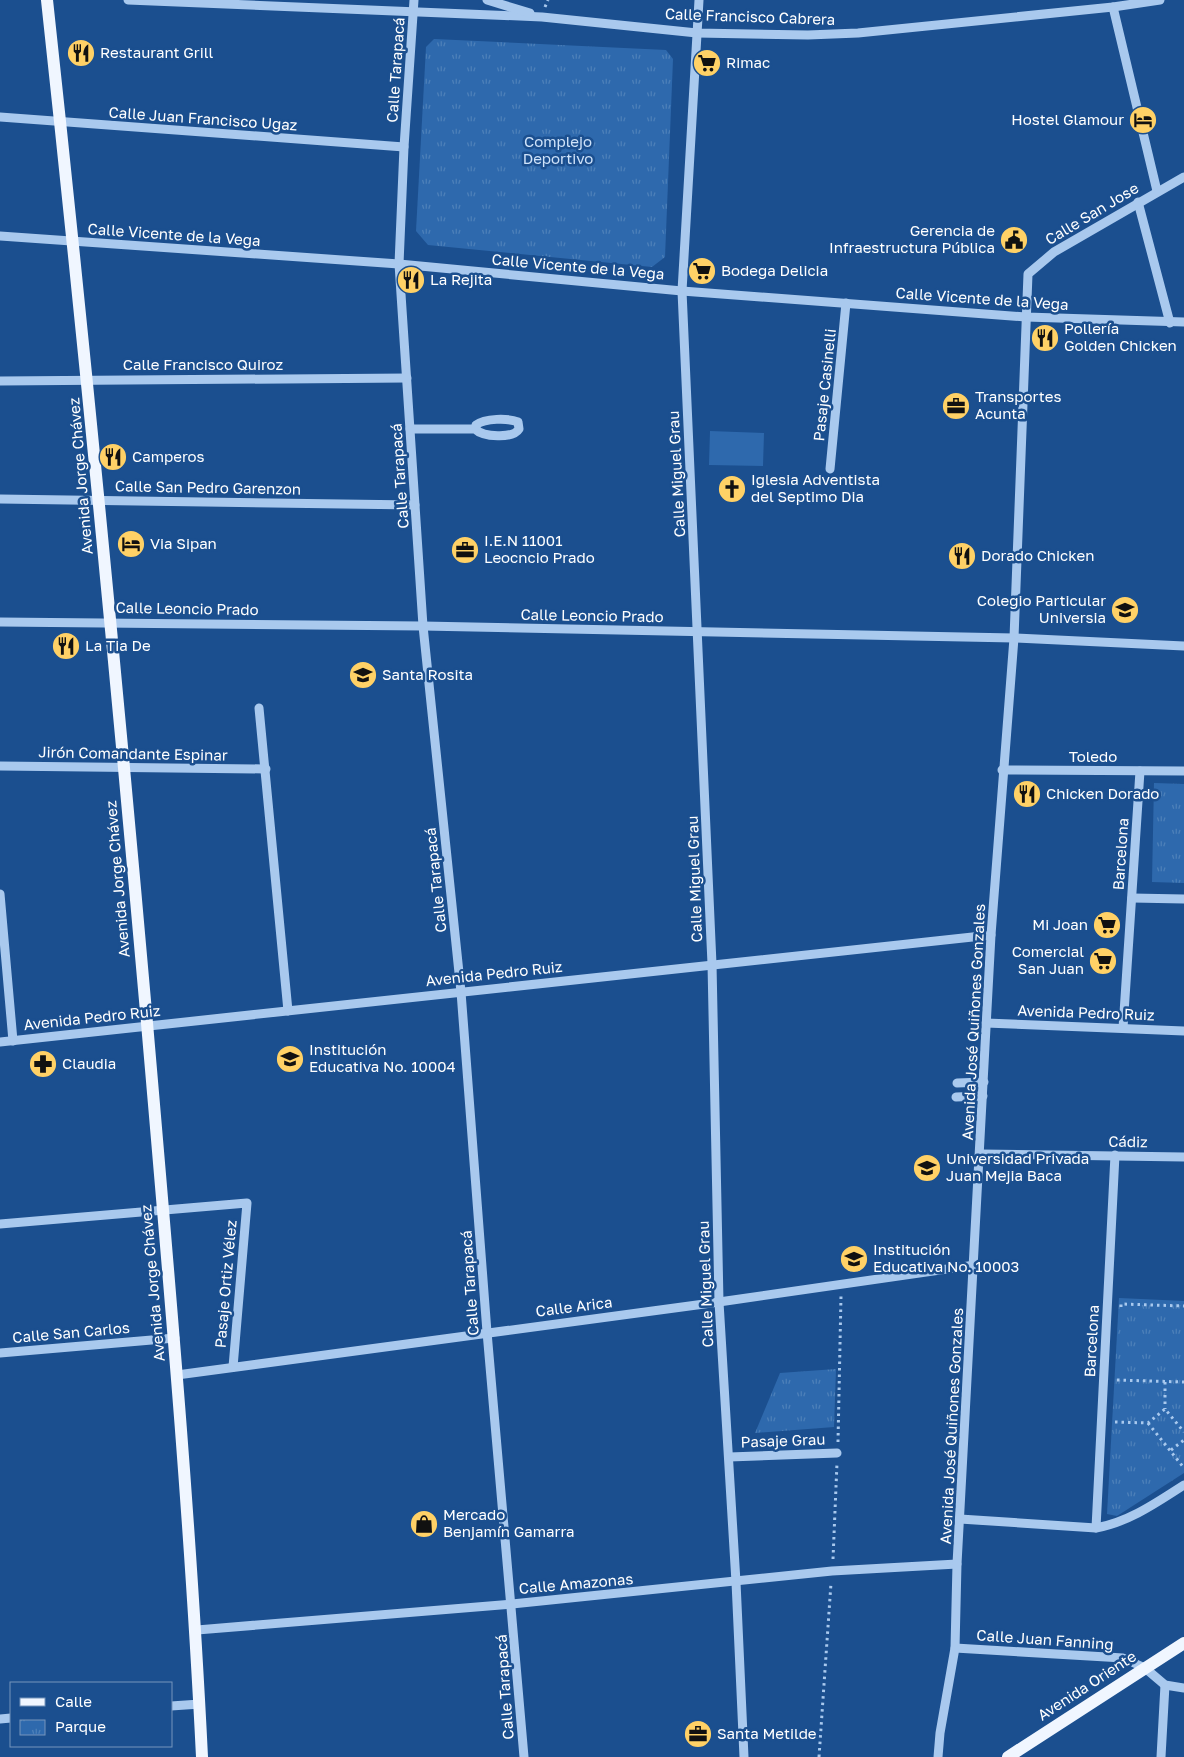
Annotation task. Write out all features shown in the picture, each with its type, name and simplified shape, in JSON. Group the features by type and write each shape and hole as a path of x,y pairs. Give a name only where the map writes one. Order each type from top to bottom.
{"main road":[{"name":"Avenida Jorge Chávez","path":"47,0 74,241 112,622 164,1209 196,1630 202,1757"},
{"name":"Avenida Oriente","path":"1008,1757 1184,1643"}],"street":[{"name":"Calle Francisco Cabrera","path":"128,0 542,17 697,33 808,35 858,33 1113,7 1160,0"},
{"name":"Calle Tarapacá","path":"414,0 404,147 400,264 410,430 423,626 461,992 487,1332 524,1757"},
{"path":"487,0 542,17"},
{"name":"Calle Miguel Grau","path":"699,0 682,291 712,964 719,1302 736,1582 744,1757"},
{"path":"1113,7 1157,192"},
{"name":"Calle Juan Francisco Ugaz","path":"0,118 404,147"},
{"name":"Calle San Jose","path":"1026,316 1028,274 1034,267 1054,252 1184,177"},
{"path":"1138,202 1170,323"},
{"name":"Calle Vicente de la Vega","path":"0,236 400,264 682,291 846,303 1026,316 1170,323 1184,322"},
{"name":"Pasaje Casinelli","path":"830,469 846,303"},
{"name":"Avenida José Quiñones Gonzales","path":"938,1757 940,1733 955,1648 957,1564 981,1154 991,935 1002,770 1014,638 1026,316"},
{"name":"Calle Francisco Quiroz","path":"0,381 407,378"},
{"path":"410,430 475,429"},
{"name":"Calle San Pedro Garenzon","path":"0,499 415,505"},
{"name":"Calle Leoncio Prado","path":"0,622 423,626 1014,638 1184,646"},
{"path":"259,708 288,1011"},
{"name":"Jirón Comandante Espinar","path":"0,766 266,769"},
{"name":"Toledo","path":"1002,770 1184,771"},
{"name":"Barcelona","path":"1123,1028 1140,771"},
{"path":"0,894 13,1041"},
{"path":"1132,898 1184,899"},
{"name":"Avenida Pedro Ruiz","path":"0,1042 991,935"},
{"name":"Avenida Pedro Ruiz","path":"986,1023 1184,1030"},
{"path":"957,1082 984,1082"},
{"path":"956,1097 983,1096"},
{"name":"Cádiz","path":"981,1154 1184,1157"},
{"name":"Barcelona","path":"1096,1528 1115,1156"},
{"name":"Pasaje Ortiz Vélez","path":"164,1209 247,1203 233,1368"},
{"path":"0,1224 164,1209"},
{"name":"Calle Arica","path":"177,1375 719,1302 975,1265"},
{"name":"Calle San Carlos","path":"0,1353 175,1338"},
{"name":"Pasaje Grau","path":"729,1457 837,1453"},
{"path":"960,1519 1096,1528 1116,1524 1135,1515 1184,1485"},
{"name":"Calle Amazonas","path":"196,1630 512,1604 832,1571 957,1564"},
{"name":"Calle Juan Fanning","path":"955,1648 1123,1658 1145,1668 1165,1685"},
{"path":"1161,1757 1165,1685 1184,1688"},
{"path":"172,1706 200,1704"}],"path":[{"path":"820,1757 832,1571 841,1285"},
{"path":"1121,1313 1122,1304 1184,1306"},
{"path":"1116,1388 1118,1370"},
{"path":"1117,1380 1184,1382"},
{"path":"1165,1382 1165,1409 1184,1432"},
{"path":"1114,1422 1148,1423 1165,1409"},
{"path":"1114,1432 1115,1414"},
{"path":"1148,1423 1184,1468"},
{"path":"1171,1450 1184,1440"}],"green space":[{"name":"Complejo Deportivo","path":"434,39 666,50 673,59 665,257 652,267 428,245 416,231 426,47"},
{"path":"710,431 764,433 763,466 709,465"},
{"path":"1154,783 1184,784 1184,883 1152,882"},
{"path":"1119,1298 1184,1301 1184,1473 1117,1516 1107,1514"},
{"path":"836,1369 834,1427 755,1433 780,1373"}],"place":[{"name":"Restaurant Grill","path":"81,53"},
{"name":"Rimac","path":"707,63"},
{"name":"Hostel Glamour","path":"1143,120"},
{"name":"Gerencia de Infraestructura Pública","path":"1014,240"},
{"name":"Bodega Delicia","path":"702,271"},
{"name":"La Rejita","path":"411,280"},
{"name":"Pollería Golden Chicken","path":"1045,338"},
{"name":"Transportes Acunta","path":"956,406"},
{"name":"Camperos","path":"113,457"},
{"name":"Iglesia Adventista del Septimo Dia","path":"732,489"},
{"name":"Via Sipan","path":"131,544"},
{"name":"I.E.N 11001 Leocncio Prado","path":"465,550"},
{"name":"Dorado Chicken","path":"962,556"},
{"name":"Colegio Particular Universia","path":"1125,610"},
{"name":"La Tia De","path":"66,646"},
{"name":"Santa Rosita","path":"363,675"},
{"name":"Chicken Dorado","path":"1027,794"},
{"name":"Mi Joan","path":"1107,925"},
{"name":"Comercial San Juan","path":"1103,961"},
{"name":"Institución Educativa No. 10004","path":"290,1059"},
{"name":"Claudia","path":"43,1064"},
{"name":"Universidad Privada Juan Mejia Baca","path":"927,1168"},
{"name":"Institución Educativa No. 10003","path":"854,1259"},
{"name":"Mercado Benjamín Gamarra","path":"424,1524"},
{"name":"Santa Metilde","path":"698,1734"}]}
